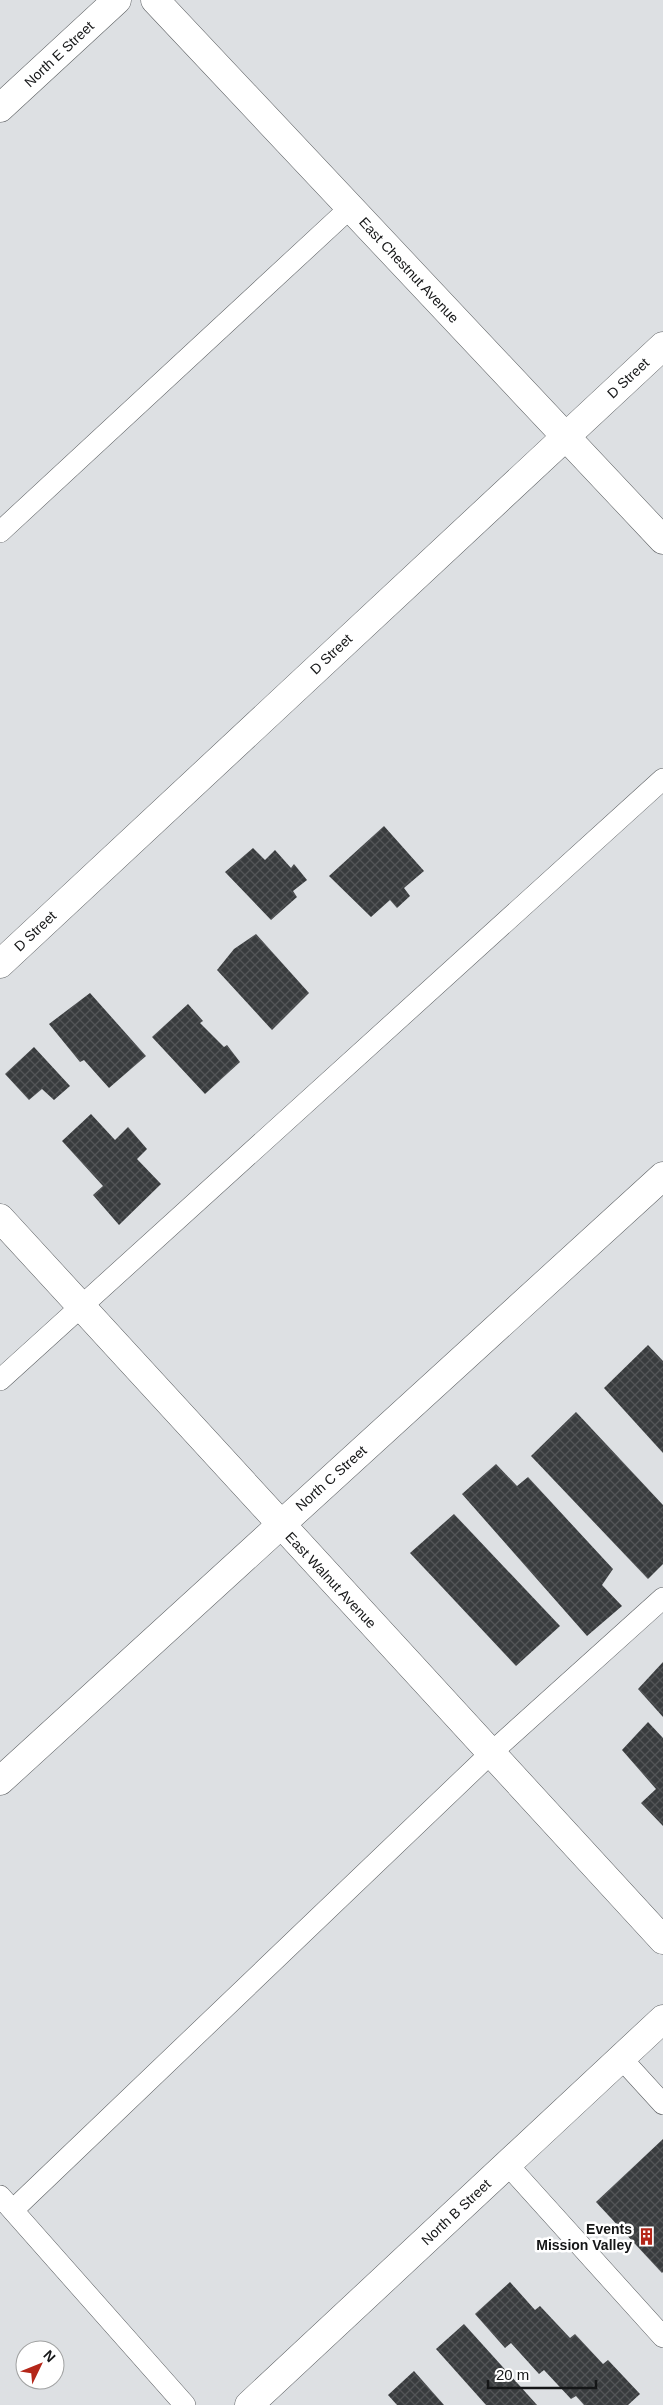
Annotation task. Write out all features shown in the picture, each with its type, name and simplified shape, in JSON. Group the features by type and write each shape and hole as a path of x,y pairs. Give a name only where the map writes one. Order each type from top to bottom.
{"street":[{"name":"North E Street","path":"0,108 117,0"},
{"name":"East Chestnut Avenue","path":"155,0 663,540"},
{"name":"D Street","path":"0,964 663,346"},
{"name":"North C Street","path":"0,1781 663,1176"},
{"name":"East Walnut Avenue","path":"0,1218 663,1940"},
{"name":"North B Street","path":"249,2405 663,2019"}],"lane":[{"path":"0,532 351,207"},
{"path":"0,1380 663,779"},
{"path":"185,2405 6,2203 491,1753 663,1598"},
{"path":"621,2058 663,2104"},
{"path":"507,2164 663,2337"}],"building":[{"path":"384,826 424,871 404,888 410,896 397,908 390,900 371,917 329,876"},
{"path":"253,848 265,860 275,850 291,868 294,864 307,880 293,891 297,897 271,920 225,872"},
{"path":"256,934 309,993 272,1030 217,970 234,949"},
{"path":"90,993 146,1056 109,1088 84,1060 80,1062 49,1024"},
{"path":"188,1004 203,1021 200,1023 224,1047 227,1045 240,1062 205,1094 152,1037"},
{"path":"34,1047 70,1086 54,1100 42,1089 29,1100 5,1074"},
{"path":"91,1114 115,1140 128,1127 147,1149 137,1159 161,1184 119,1225 93,1195 103,1186 62,1141"},
{"path":"648,1345 663,1361 663,1453 604,1388"},
{"path":"576,1412 663,1505 663,1564 648,1579 531,1456"},
{"path":"496,1464 517,1486 528,1477 613,1569 602,1585 622,1606 587,1636 462,1494"},
{"path":"454,1514 560,1626 516,1666 410,1553"},
{"path":"663,1662 663,1717 638,1689"},
{"path":"648,1722 663,1738 663,1826 641,1803 656,1789 622,1750"},
{"name":"Events Mission Valley","path":"663,2139 663,2272 662,2273 596,2202"},
{"path":"510,2282 535,2310 540,2306 570,2338 575,2334 603,2364 608,2360 640,2394 628,2405 584,2405 576,2396 571,2399 544,2370 539,2374 511,2343 505,2348 475,2314"},
{"path":"464,2324 537,2405 486,2405 436,2349"},
{"path":"414,2371 444,2405 397,2405 388,2395"}],"place":[{"name":"Events Mission Valley","path":"646,2237"}]}
